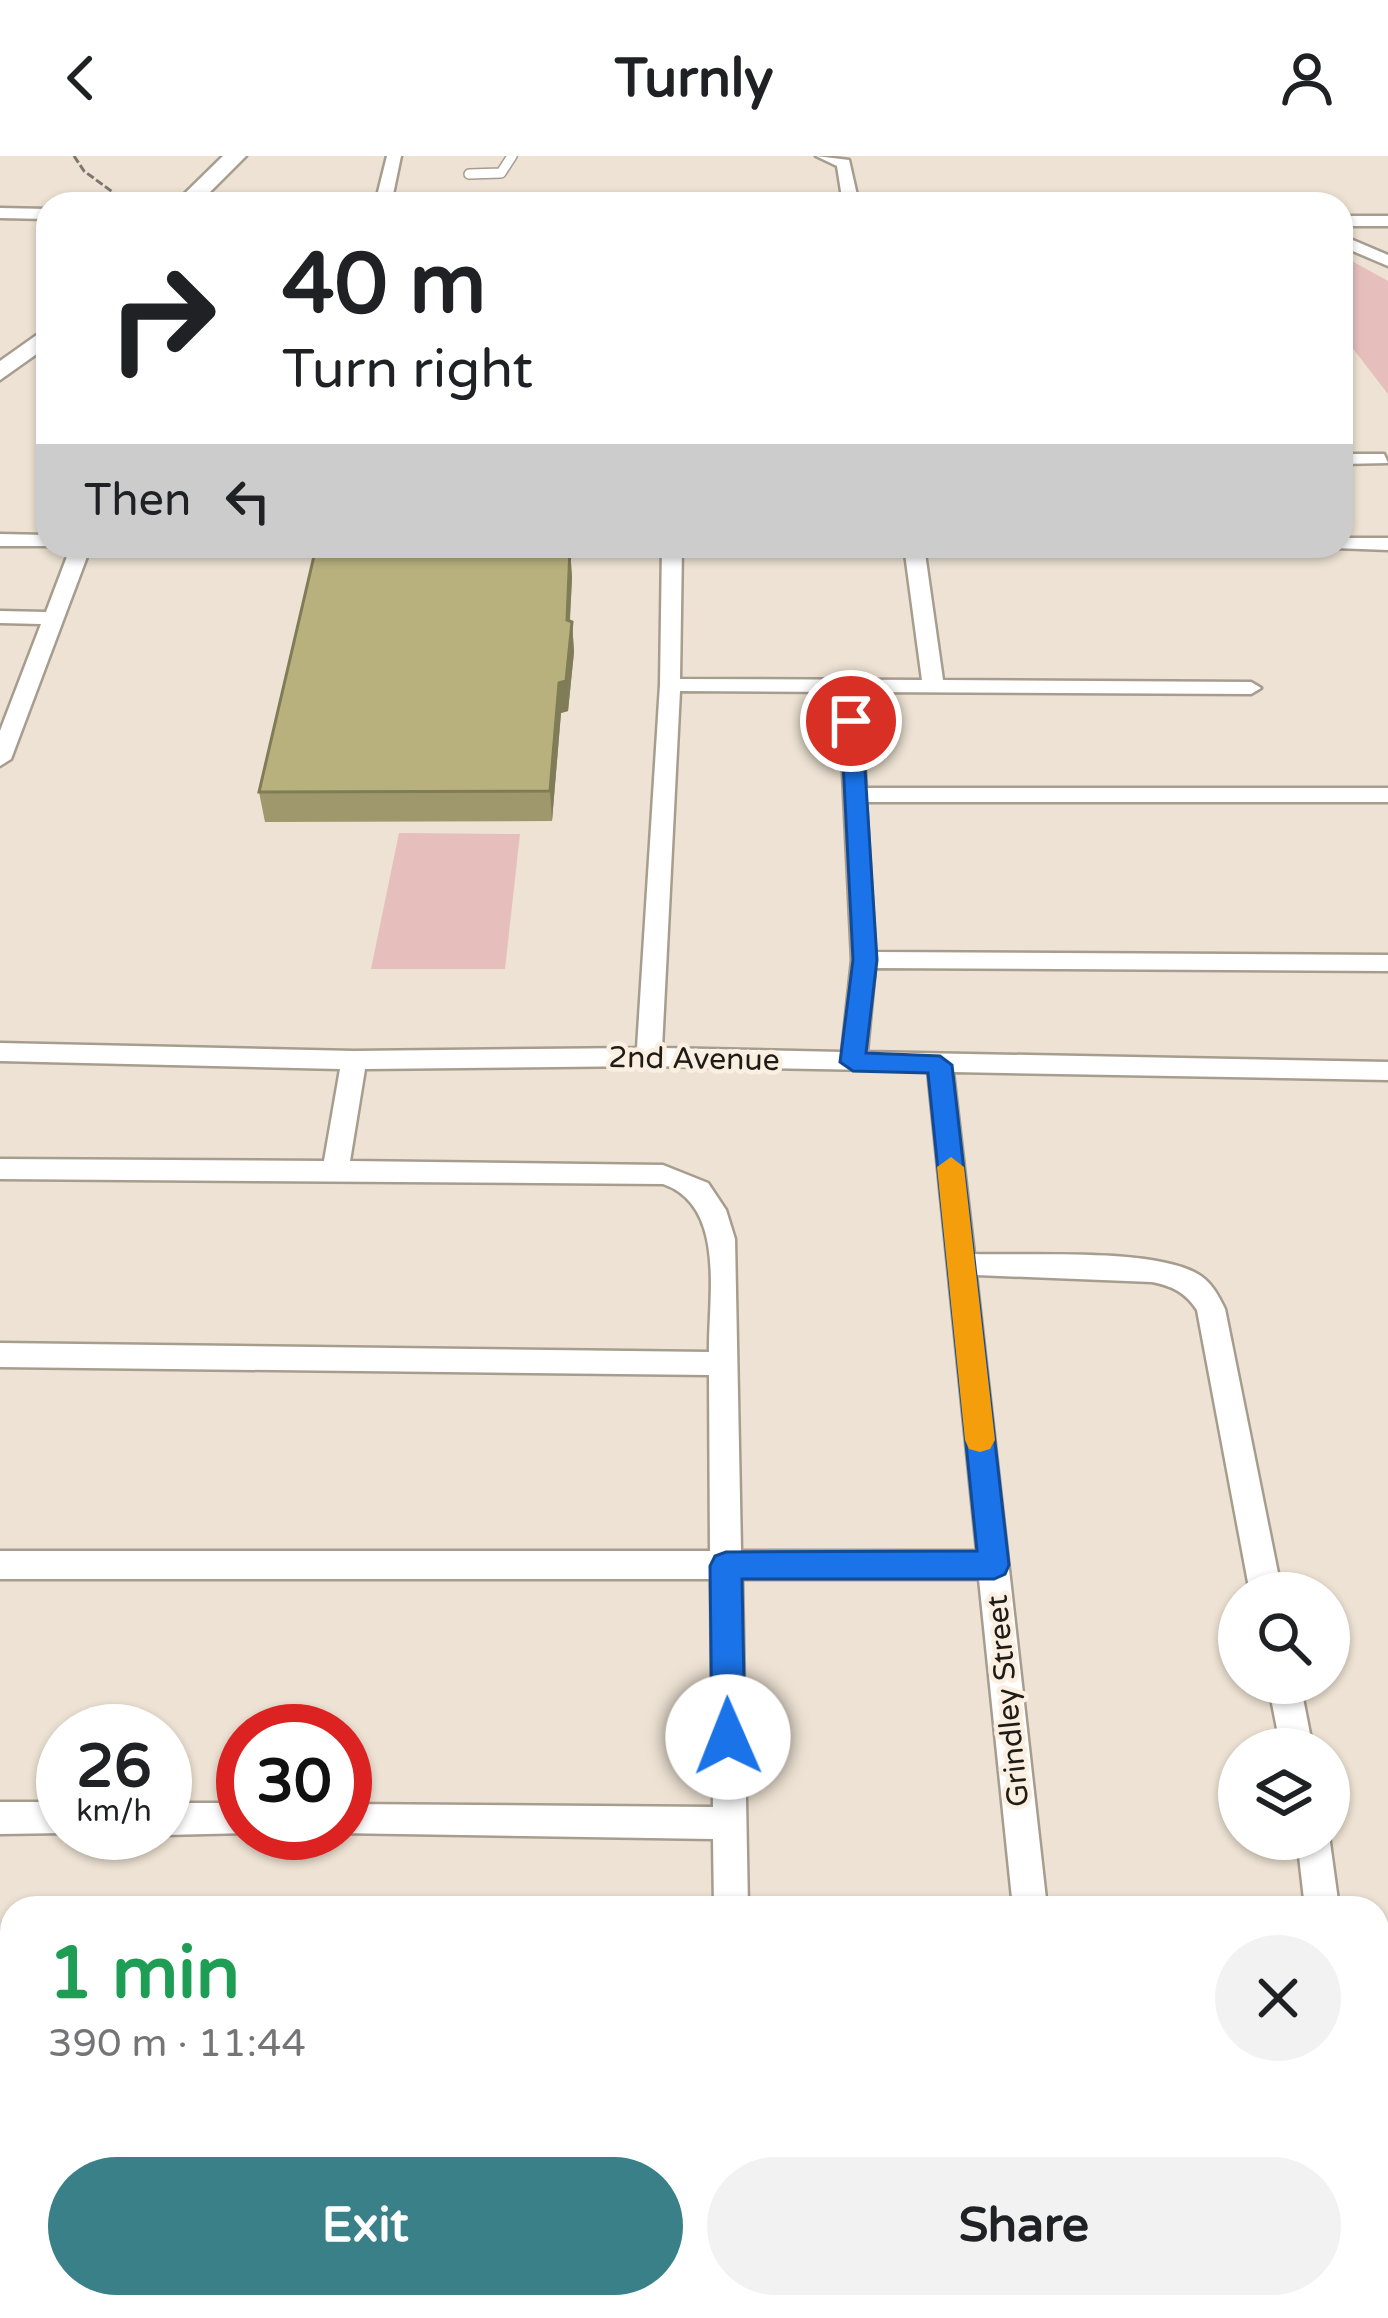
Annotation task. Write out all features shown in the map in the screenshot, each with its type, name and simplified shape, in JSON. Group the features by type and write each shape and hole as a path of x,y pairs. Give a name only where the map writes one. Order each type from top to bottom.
{"street":[{"path":"198,192 235,156"},
{"path":"386,192 394,156"},
{"path":"830,158 844,163 849,192"},
{"path":"0,213 36,214"},
{"path":"1353,221 1388,220"},
{"path":"1353,245 1388,261"},
{"path":"0,373 36,344"},
{"path":"1353,459 1384,459"},
{"path":"0,540 36,542"},
{"path":"1353,544 1388,544"},
{"path":"0,759 76,558"},
{"path":"649,1057 670,685 672,558"},
{"path":"916,558 933,685"},
{"path":"0,617 53,618"},
{"path":"849,684 865,960 853,1062"},
{"path":"670,685 1251,688"},
{"path":"856,795 1388,795"},
{"path":"865,960 1388,963"},
{"name":"2nd Avenue","path":"0,1052 354,1060 649,1057 1388,1071"},
{"path":"336,1169 354,1060"},
{"name":"Grindley Street","path":"940,1065 1029,1896"},
{"path":"0,1169 647,1172 685,1180 716,1210 722,1239 730,1896"},
{"path":"961,1264 1152,1271 1180,1276 1202,1291 1211,1309 1262,1572"},
{"path":"0,1355 723,1364"},
{"path":"0,1565 994,1565"},
{"path":"0,1817 36,1818"},
{"path":"372,1820 729,1823"},
{"path":"1316,1860 1321,1896"}],"lane":[{"path":"470,174 501,173 512,156"}],"path":[{"path":"74,156 84,171 113,192"}],"shaded area":[{"path":"1353,262 1388,281 1388,394 1353,349"},
{"path":"399,833 520,834 505,969 371,969"}],"building":[{"path":"314,558 570,558 567,620 572,622 566,681 559,683 550,791 259,792"}],"slow traffic":[{"path":"951,1167 980,1440"}],"route":[{"path":"728,1737 726,1566 994,1565 940,1065 853,1062 865,960 851,721"}]}
